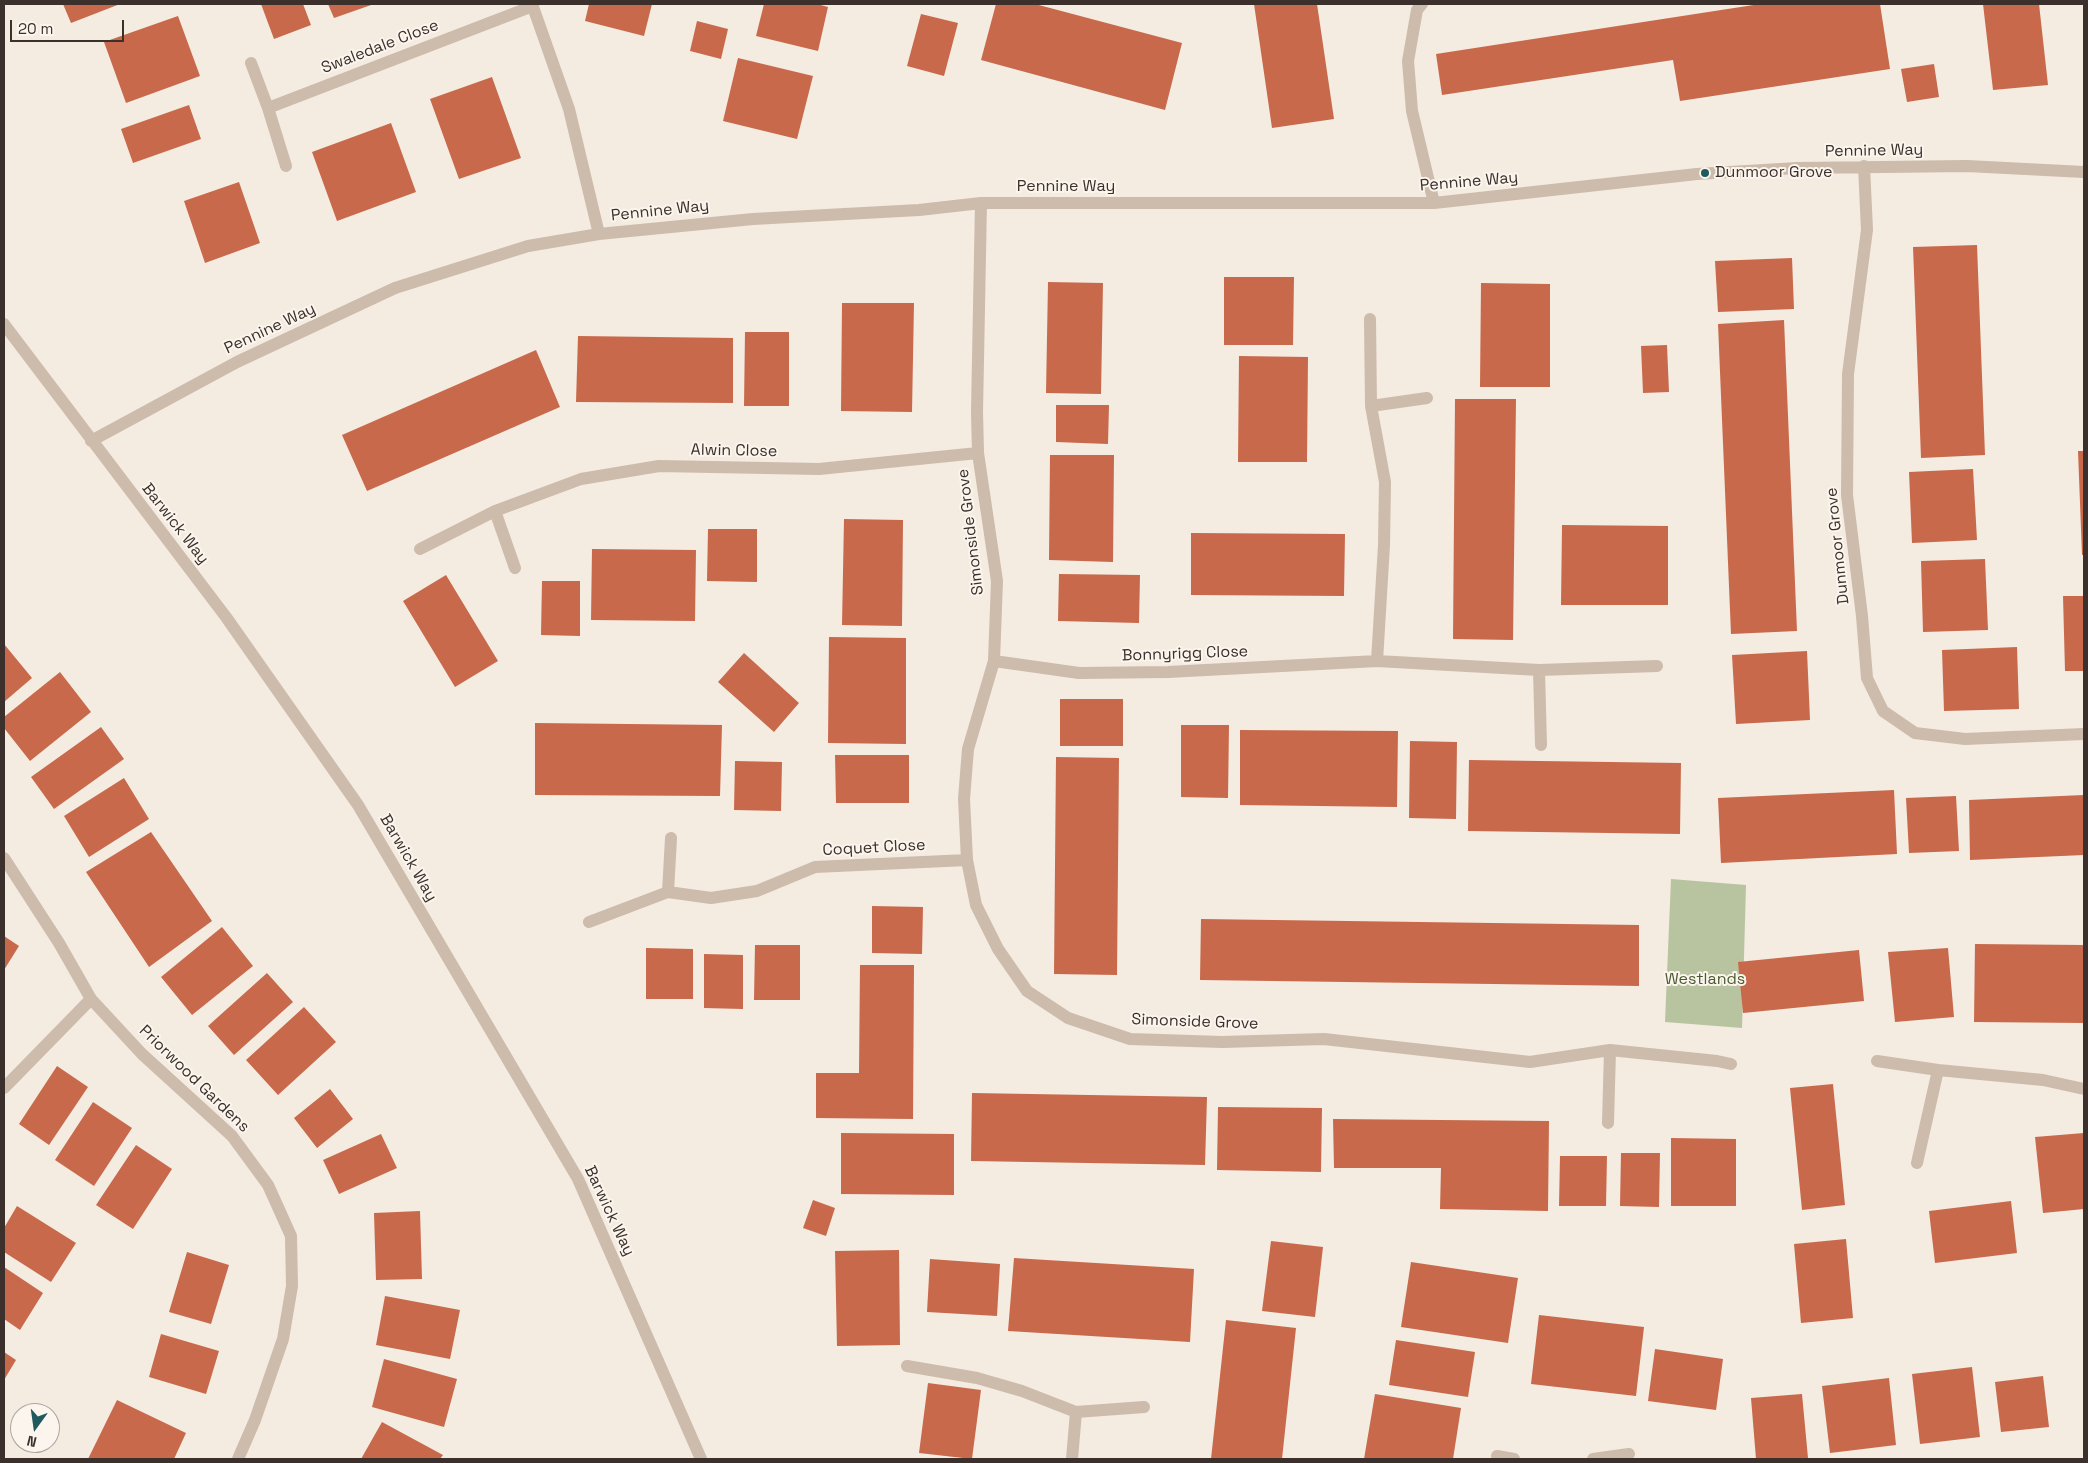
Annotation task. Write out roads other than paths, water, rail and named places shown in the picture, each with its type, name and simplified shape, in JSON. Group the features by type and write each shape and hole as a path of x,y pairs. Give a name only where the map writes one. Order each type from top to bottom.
{"street":[{"name":"Swaledale Close","path":"268,108 532,5"},
{"path":"532,5 570,109 581,166 599,234"},
{"path":"1417,6 1408,61 1412,111 1434,203"},
{"path":"251,64 268,108 286,166"},
{"name":"Pennine Way","path":"91,441 237,362 395,288 528,246 599,234 753,219 919,210 981,203 1434,203 1698,174 1864,166 1967,166 2084,172"},
{"name":"Dunmoor Grove","path":"1864,166 1867,230 1848,374 1847,495 1862,616 1867,678 1883,711 1915,734 1966,740 2084,734"},
{"name":"Simonside Grove","path":"981,203 976,412 978,453 997,581 994,661 968,749 964,800 967,860 976,906 998,949 1027,991 1068,1018 1130,1039 1222,1042 1324,1039 1530,1062 1610,1050 1731,1064"},
{"path":"1370,319 1371,406 1385,482 1384,545 1377,661"},
{"name":"Barwick Way","path":"4,324 226,617 358,805 578,1179 701,1459"},
{"path":"1371,406 1427,398"},
{"name":"Alwin Close","path":"420,549 495,511 581,479 660,466 819,469 978,453"},
{"path":"495,511 515,568"},
{"name":"Bonnyrigg Close","path":"994,661 1079,672 1158,672 1377,661 1539,670 1658,666"},
{"path":"1539,670 1541,745"},
{"path":"668,892 671,838"},
{"name":"Priorwood Gardens","path":"4,858 59,943 90,999 142,1054 232,1136 268,1185 291,1236 292,1286 283,1339 255,1420 238,1459"},
{"name":"Coquet Close","path":"589,922 668,892 710,898 757,891 815,867 967,860"},
{"path":"4,1088 90,999"},
{"path":"1608,1122 1610,1050"},
{"path":"1877,1060 1938,1070 2043,1080 2084,1089"},
{"path":"1917,1163 1938,1070"},
{"path":"907,1366 977,1378 1022,1391 1076,1412 1144,1407"},
{"path":"1072,1459 1076,1412"},
{"path":"1593,1459 1629,1454"},
{"path":"1497,1456 1514,1459"}],"place":[{"name":"Dunmoor Grove","path":"1705,173"}],"park label":[{"name":"Westlands","path":"1705,980"}]}
